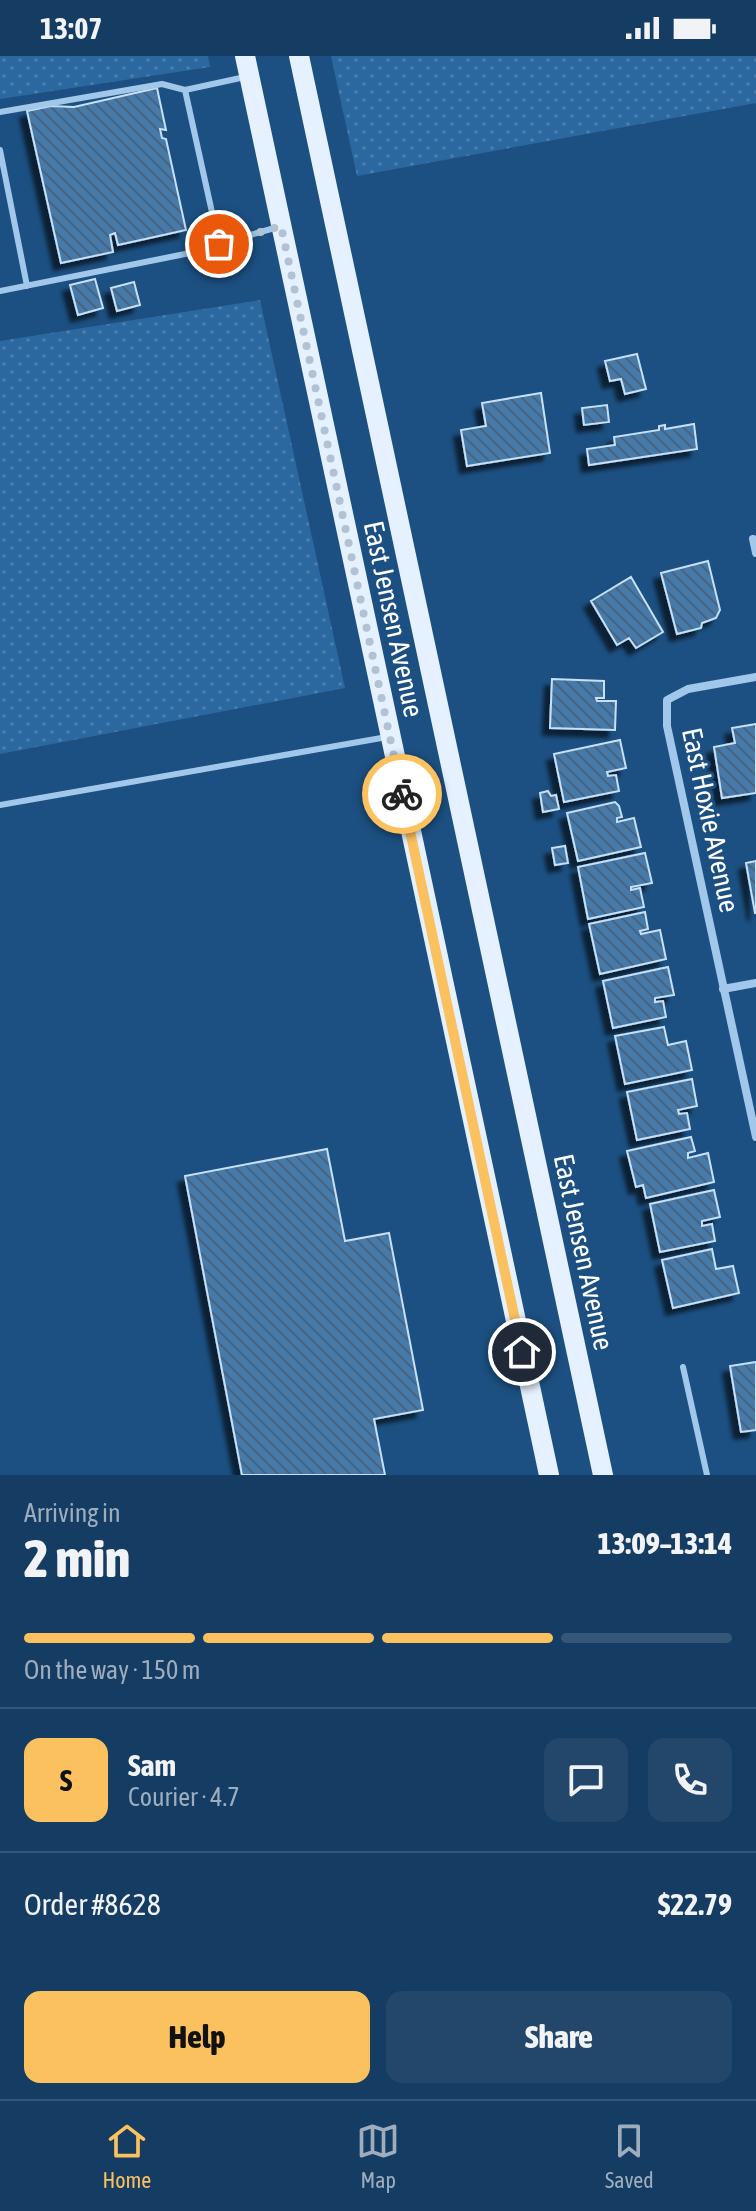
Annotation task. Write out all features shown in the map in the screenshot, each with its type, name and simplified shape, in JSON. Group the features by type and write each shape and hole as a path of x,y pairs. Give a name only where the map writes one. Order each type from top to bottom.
{"main road":[{"name":"East Jensen Avenue","path":"245,56 549,1475"},
{"name":"East Jensen Avenue","path":"299,56 603,1475"}],"street":[{"path":"753,539 756,553"},
{"name":"East Hoxie Avenue","path":"756,677 688,689 667,700 667,726 756,1137"},
{"path":"723,989 756,983"}],"lane":[{"path":"0,112 162,84 185,90 249,77"},
{"path":"185,90 219,244"},
{"path":"0,150 27,286"},
{"path":"0,291 185,254 281,226"},
{"path":"0,805 390,736"},
{"path":"683,1367 707,1475"}],"shaded area":[{"path":"0,56 208,56 210,67 0,99"},
{"path":"331,56 756,56 756,103 357,176"},
{"path":"260,300 345,688 0,754 0,341"}],"building":[{"path":"157,88 166,130 160,129 162,138 166,139 186,230 118,245 115,233 110,235 113,252 61,263 27,111 51,106 74,107"},
{"path":"95,279 103,308 78,315 70,285"},
{"path":"134,282 140,305 117,311 111,288"},
{"path":"637,354 646,389 625,394 621,379 610,381 605,361"},
{"path":"541,393 550,453 467,466 461,430 486,426 482,403"},
{"path":"607,405 609,422 584,425 582,408"},
{"path":"694,424 697,449 589,465 587,449 615,445 614,437 659,430 659,426 665,425 665,429"},
{"path":"708,561 720,610 716,618 702,623 701,628 677,634 661,573"},
{"path":"631,577 663,632 636,648 629,638 617,645 591,601"},
{"path":"552,679 604,681 604,698 596,698 597,701 616,701 615,730 550,728"},
{"path":"756,724 756,793 722,798 714,747 735,743 732,728"},
{"path":"620,740 626,768 607,772 608,776 616,775 619,791 564,802 554,754"},
{"path":"548,791 551,796 556,795 559,809 543,812 540,793"},
{"path":"615,802 622,817 617,818 617,822 634,818 641,847 578,861 567,813"},
{"path":"565,846 568,863 555,865 552,848"},
{"path":"645,853 652,883 631,887 631,890 640,888 644,907 588,919 578,867"},
{"path":"756,861 756,913 755,913 746,863"},
{"path":"645,912 648,929 640,931 641,934 660,930 666,959 600,974 589,924"},
{"path":"668,967 674,995 655,998 655,1002 663,1001 666,1017 613,1028 603,981"},
{"path":"664,1027 668,1045 686,1041 692,1070 625,1084 615,1036"},
{"path":"692,1079 697,1106 678,1110 679,1114 687,1113 690,1129 637,1140 627,1092"},
{"path":"691,1137 695,1151 688,1153 688,1158 708,1153 714,1182 646,1198 643,1185 636,1187 627,1151"},
{"path":"327,1149 345,1241 389,1233 423,1410 374,1419 385,1475 242,1475 185,1176"},
{"path":"714,1190 720,1217 702,1221 702,1226 712,1224 715,1241 660,1252 650,1204"},
{"path":"712,1249 716,1269 733,1266 739,1293 673,1308 662,1260"},
{"path":"756,1362 756,1430 741,1432 730,1366"}],"way so far":[{"path":"219,244 281,226 402,794"}],"route":[{"path":"402,794 522,1352"}]}
